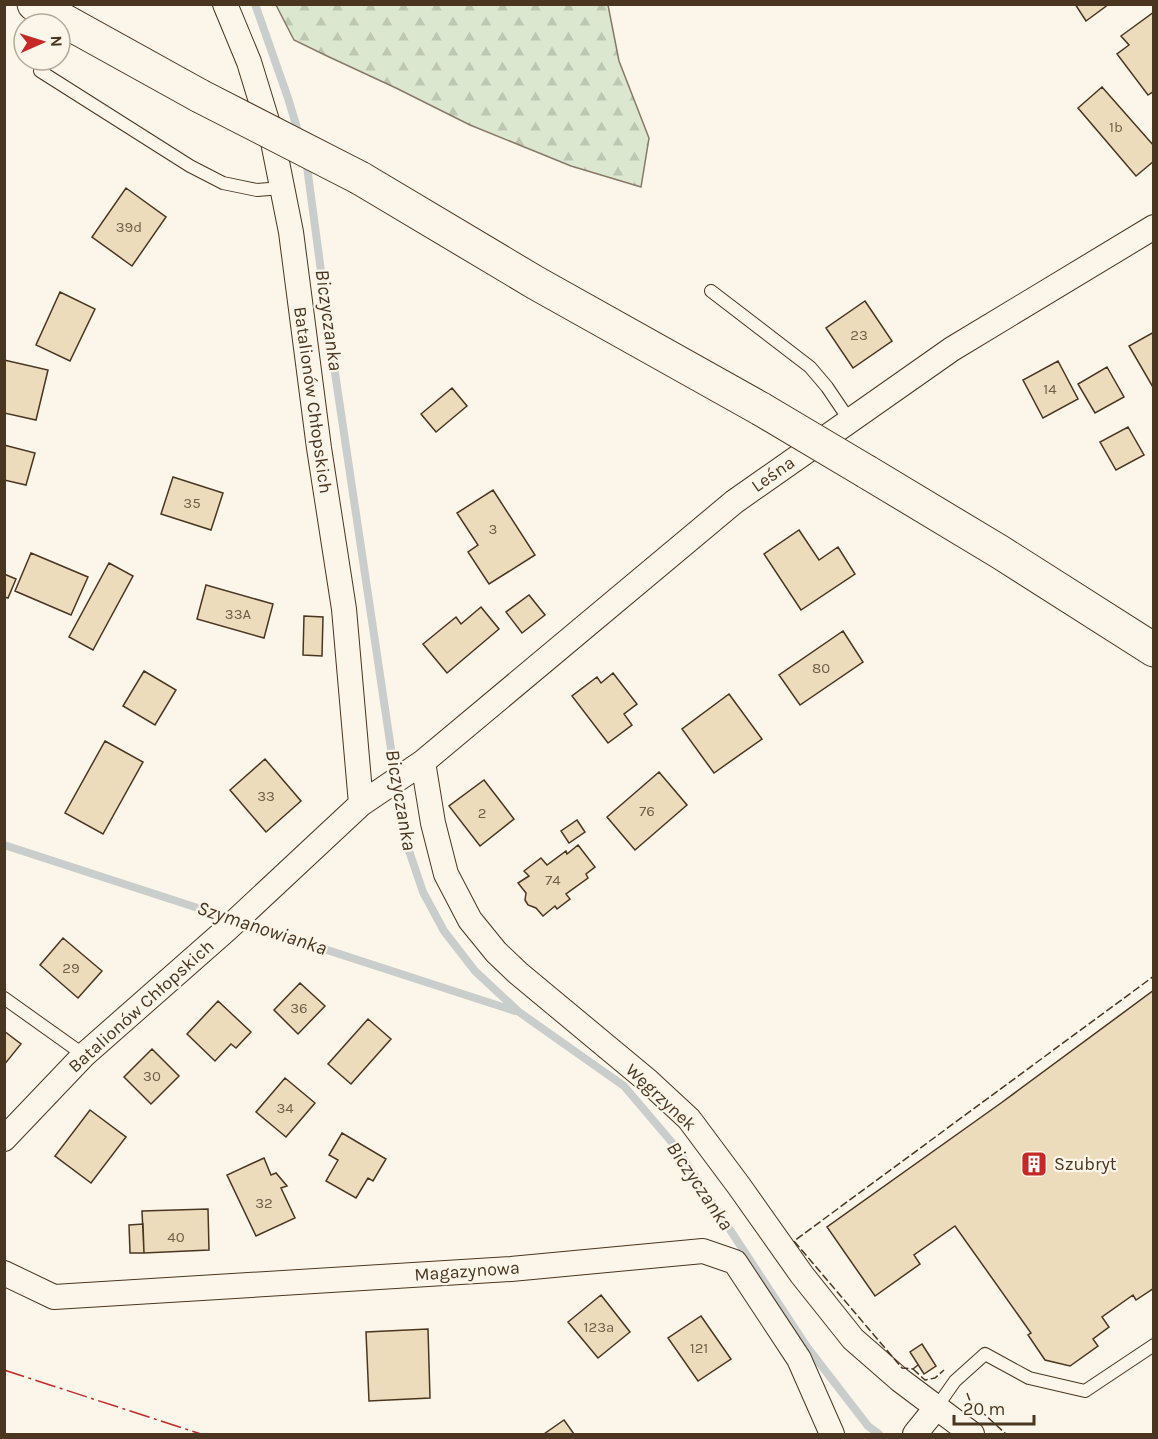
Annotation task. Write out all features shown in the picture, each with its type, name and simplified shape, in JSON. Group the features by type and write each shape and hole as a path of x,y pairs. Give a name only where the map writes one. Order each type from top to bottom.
{"main road":[{"path":"34,4 200,96 360,178 536,283 761,409 1000,552 1154,650"}],"street":[{"name":"Batalionów Chłopskich","path":"225,4 249,62 272,137 291,232 368,799"},
{"name":"Leśna","path":"423,762 734,502 952,349 1154,227"},
{"name":"Batalionów Chłopskich","path":"4,1139 84,1055 226,930 368,799 423,762"},
{"name":"Węgrzynek","path":"423,762 433,823 446,874 470,920 496,952 648,1081 689,1119 802,1275 853,1339 900,1380 926,1422 972,1434"},
{"name":"Magazynowa","path":"4,1273 54,1297 511,1269 703,1251 735,1262 799,1359 832,1434"}],"lane":[{"path":"43,72 190,166 223,183 257,190 282,188"},
{"path":"711,291 810,367 850,421"},
{"path":"4,998 84,1055"},
{"path":"926,1422 956,1381 985,1354 1029,1378 1085,1391 1154,1345"}],"green space":[{"path":"276,5 608,5 619,61 649,138 641,187 571,166 470,125 294,40"}],"building":[{"path":"1075,4 1109,4 1086,21"},
{"path":"1154,12 1154,91 1148,95 1117,54 1129,45 1121,36"},
{"path":"1102,87 1154,146 1154,161 1136,176 1078,108"},
{"path":"126,188 166,217 132,266 92,237"},
{"path":"60,292 95,309 70,361 36,345"},
{"path":"865,301 892,341 853,368 826,328"},
{"path":"1154,332 1154,389 1129,346"},
{"path":"4,360 48,370 36,420 4,413"},
{"path":"1058,361 1078,399 1043,418 1023,380"},
{"path":"1107,367 1124,397 1095,413 1078,384"},
{"path":"452,388 467,406 436,432 421,414"},
{"path":"1128,427 1144,455 1116,470 1100,442"},
{"path":"4,445 35,453 26,485 4,480"},
{"path":"173,477 223,493 211,530 161,514"},
{"path":"493,490 535,555 489,584 468,552 478,545 457,513"},
{"path":"799,530 819,560 838,547 855,574 801,610 764,554"},
{"path":"31,553 88,577 71,615 15,591"},
{"path":"109,563 133,576 93,650 69,637"},
{"path":"4,574 16,579 8,598 4,597"},
{"path":"206,585 273,604 264,638 197,619"},
{"path":"529,595 545,615 522,633 506,612"},
{"path":"481,607 499,629 447,673 423,644 456,617 461,624"},
{"path":"304,616 323,617 322,656 303,655"},
{"path":"843,631 863,662 800,705 779,675"},
{"path":"144,671 176,690 155,725 123,706"},
{"path":"613,673 637,704 624,714 632,725 608,743 572,696 597,677 601,683"},
{"path":"729,694 762,739 714,773 682,729"},
{"path":"105,741 143,762 103,834 65,813"},
{"path":"265,759 301,801 266,832 230,790"},
{"path":"659,772 687,805 635,850 607,817"},
{"path":"484,780 514,819 480,846 449,806"},
{"path":"577,820 585,832 569,843 561,831"},
{"path":"578,845 595,867 586,874 588,878 566,894 570,899 557,909 555,906 543,916 536,908 528,905 525,900 526,893 518,883 529,876 524,871 541,858 547,865"},
{"path":"63,938 102,971 78,998 40,965"},
{"path":"300,983 325,1006 298,1034 274,1010"},
{"name":"Szubryt","path":"1154,990 1154,1288 1136,1300 1133,1295 1102,1317 1109,1327 1093,1339 1098,1346 1070,1366 1045,1360 1028,1335 1031,1333 955,1226 914,1255 920,1264 875,1296 827,1227"},
{"path":"218,1001 251,1032 236,1048 231,1044 215,1061 187,1034"},
{"path":"368,1019 391,1039 351,1084 328,1064"},
{"path":"4,1031 21,1044 4,1065"},
{"path":"152,1049 179,1076 151,1104 124,1077"},
{"path":"285,1078 315,1103 286,1137 256,1112"},
{"path":"90,1110 126,1137 91,1183 55,1156"},
{"path":"342,1133 386,1159 373,1181 368,1178 356,1198 326,1181 338,1160 329,1155"},
{"path":"264,1158 271,1175 276,1173 287,1186 281,1188 295,1218 256,1236 227,1175"},
{"path":"208,1209 209,1250 144,1253 142,1211"},
{"path":"143,1224 144,1253 130,1253 129,1225"},
{"path":"601,1295 630,1332 598,1358 568,1322"},
{"path":"701,1316 731,1359 698,1381 668,1338"},
{"path":"428,1329 430,1398 369,1401 366,1332"},
{"path":"922,1344 936,1366 924,1374 910,1352"},
{"path":"564,1420 574,1434 544,1434"}],"waterway":[{"name":"Biczyczanka","path":"255,4 300,138"},
{"name":"Biczyczanka","path":"306,159 331,346 404,836 423,892 444,931 475,971 519,1012 624,1086 675,1146 807,1347 868,1426 879,1434"},
{"name":"Szymanowianka","path":"4,845 515,1011"}],"fence":[{"path":"918,1365 913,1369 902,1368 794,1241 1154,976"},
{"path":"913,1369 925,1380 935,1378 944,1370"},
{"path":"967,1393 970,1401 1006,1434"}],"power":[{"path":"4,1370 201,1434"}],"place":[{"name":"Szubryt","path":"1034,1164"}]}
